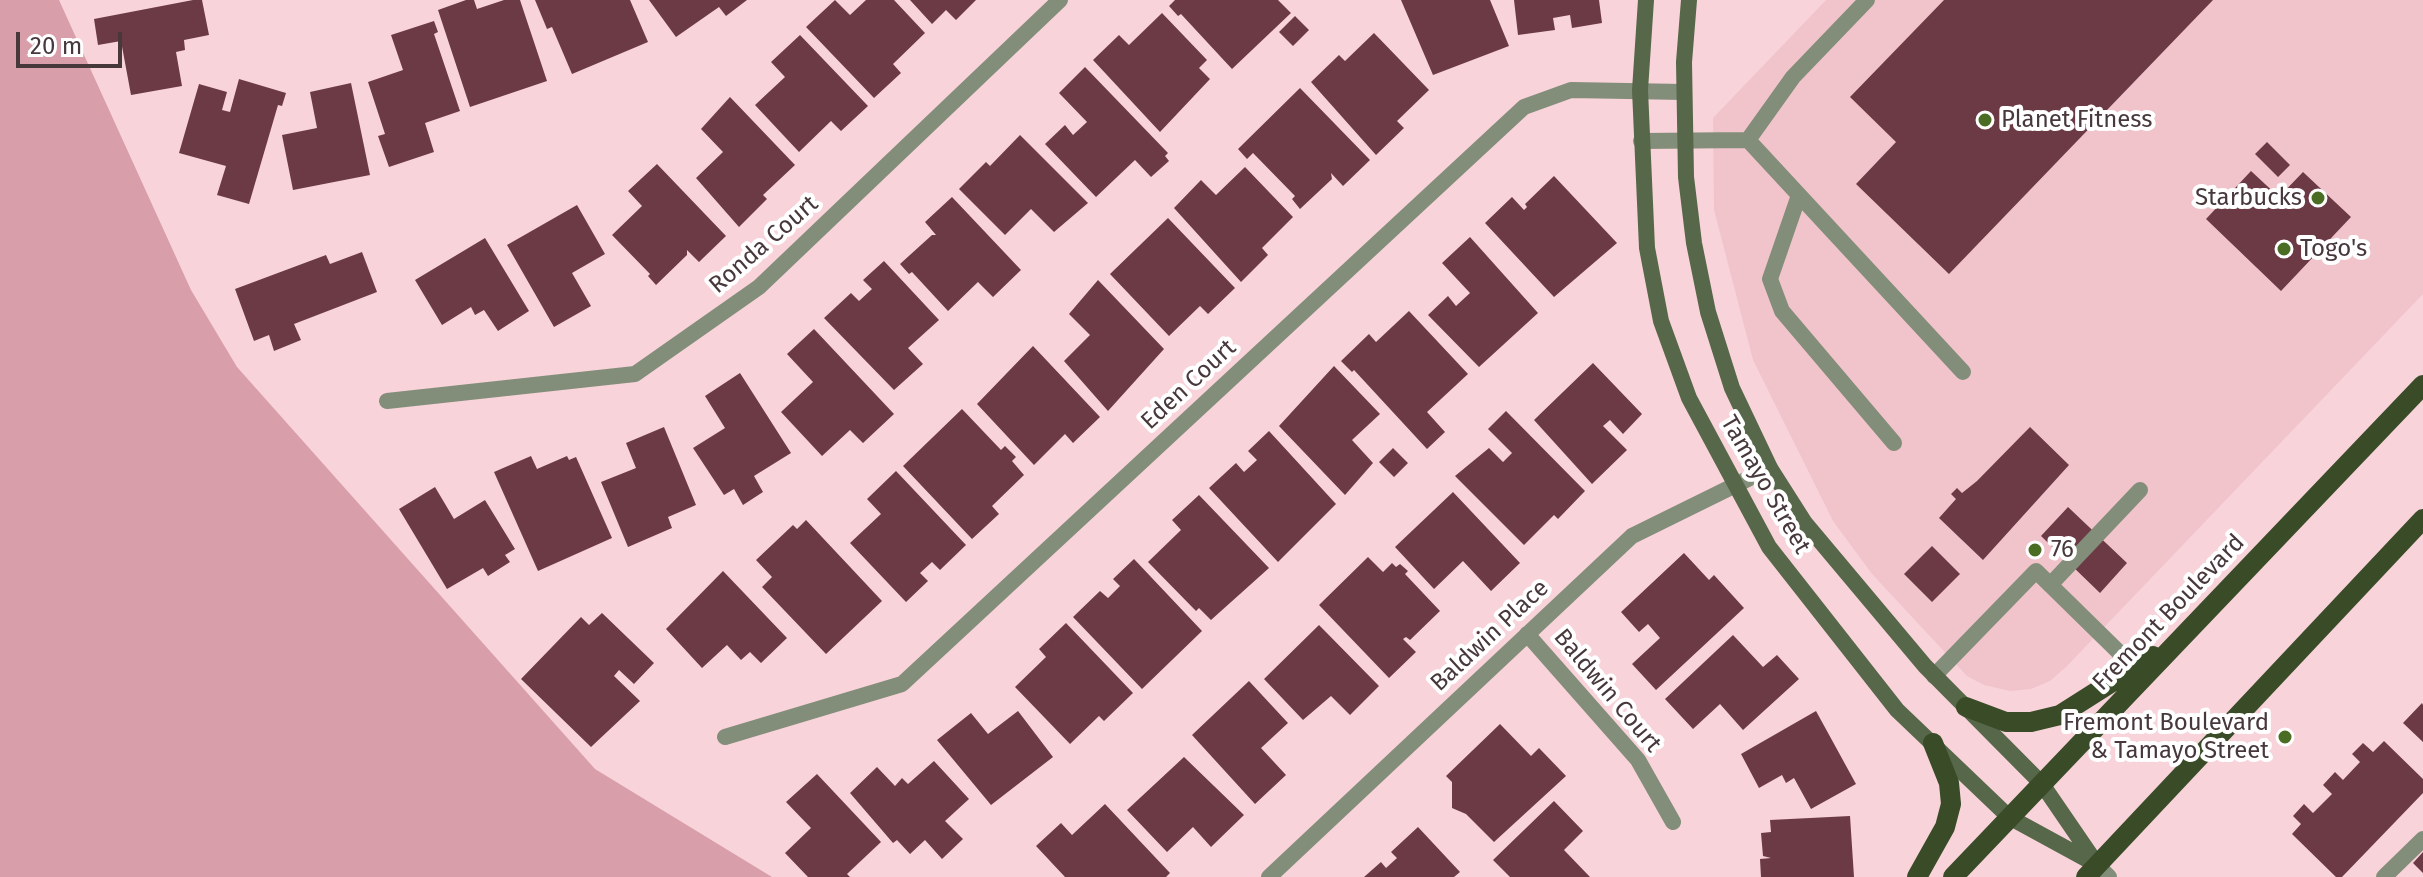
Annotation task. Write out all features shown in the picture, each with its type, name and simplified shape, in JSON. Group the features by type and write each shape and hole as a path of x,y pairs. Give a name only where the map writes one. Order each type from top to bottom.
{"main road":[{"name":"Fremont Boulevard","path":"1953,877 2423,385"},
{"path":"2097,873 2423,519"},
{"path":"1966,707 2006,722 2031,722 2060,715 2180,639"},
{"path":"1917,877 1945,827 1951,804 1949,783 1933,743"}],"street":[{"name":"Ronda Court","path":"387,401 635,374 759,287 1060,0"},
{"name":"Tamayo Street","path":"1646,0 1640,90 1647,248 1661,321 1689,398 1769,547 1897,710 2009,817 2097,873"},
{"name":"Tamayo Street","path":"1689,0 1684,140 1694,243 1708,312 1732,388 1770,468 1805,523 1934,676 2042,784 2097,873"},
{"path":"1748,140 1793,77 1867,0"},
{"name":"Eden Court","path":"725,737 902,684 1524,107 1571,90 1684,92"},
{"path":"1641,141 1748,140 1798,198 1963,372"},
{"path":"1798,198 1770,279 1782,311 1894,443"},
{"name":"Baldwin Place","path":"1269,877 1632,536 1770,468"},
{"path":"2050,585 2140,490"},
{"path":"1934,676 2036,571 2135,668"},
{"name":"Baldwin Court","path":"1527,634 1638,760 1673,822"},
{"path":"2384,877 2423,839"}],"shaded area":[{"path":"0,0 59,0 191,290 237,367 595,769 772,877 0,877"},
{"path":"1826,0 2423,0 2423,294 2067,666 2050,681 2031,689 2010,691 1984,685 1967,676 1872,574 1833,521 1753,360 1714,210 1713,118"}],"building":[{"path":"202,0 209,35 184,40 185,50 176,52 182,86 131,95 121,41 98,45 94,19"},
{"path":"474,0 477,9 504,0 520,0 547,81 470,107 438,10"},
{"path":"535,0 630,0 648,42 572,74 552,27 547,29"},
{"path":"649,0 747,0 726,16 719,7 676,37"},
{"path":"835,0 850,15 866,0 894,0 925,33 893,64 901,73 874,98 806,27"},
{"path":"910,0 976,0 956,20 946,10 932,24"},
{"path":"1175,0 1278,0 1291,13 1232,69 1181,14 1178,16 1169,6"},
{"path":"1401,0 1490,0 1509,46 1433,75"},
{"path":"1514,0 1599,0 1602,23 1572,28 1570,15 1553,18 1555,30 1518,35"},
{"name":"Planet Fitness","path":"1944,0 2213,0 1949,274 1856,184 1896,142 1850,97"},
{"path":"1162,13 1207,60 1199,68 1210,79 1160,132 1093,60 1119,35 1129,45"},
{"path":"1295,16 1309,30 1293,46 1279,32"},
{"path":"434,21 438,32 434,34 460,111 425,123 434,152 389,167 378,136 385,134 368,82 403,70 391,35"},
{"path":"1374,33 1429,90 1397,121 1404,128 1376,155 1311,82 1339,55 1345,61"},
{"path":"800,35 868,106 841,131 831,121 799,152 755,105 785,77 771,62"},
{"path":"1085,67 1168,153 1165,156 1169,161 1151,177 1135,160 1096,197 1045,144 1065,125 1073,135 1087,122 1059,93"},
{"path":"239,79 286,93 282,106 278,105 249,204 217,195 226,166 179,153 199,84 227,92 222,110 230,112"},
{"path":"351,83 370,175 293,190 282,135 317,128 310,92"},
{"path":"1300,88 1370,160 1343,186 1331,173 1332,179 1300,209 1292,199 1295,196 1253,153 1247,159 1238,149"},
{"path":"730,97 795,165 763,195 767,199 739,227 696,178 723,152 701,129"},
{"path":"1020,135 1088,203 1054,232 1031,209 1005,235 959,189 986,162 990,166"},
{"path":"2267,142 2290,165 2278,177 2255,154"},
{"path":"657,164 726,236 699,262 687,250 687,255 656,285 648,276 650,274 612,235 642,206 628,191"},
{"path":"1245,167 1293,217 1262,248 1268,255 1241,282 1174,208 1201,180 1216,195"},
{"path":"2251,171 2279,197 2303,172 2351,217 2281,291 2206,219"},
{"path":"1554,176 1617,243 1554,297 1485,223 1512,197 1524,210 1527,207 1525,204"},
{"path":"952,197 1021,270 993,297 978,282 948,311 912,272 909,274 900,264 932,235 936,235 925,222"},
{"path":"577,205 605,254 572,273 591,306 554,327 507,245"},
{"path":"1168,218 1235,288 1208,314 1200,306 1169,336 1110,274"},
{"path":"1470,237 1538,313 1479,367 1428,315 1448,296 1456,306 1470,293 1442,263"},
{"path":"485,238 529,311 498,331 484,310 475,315 471,307 442,325 415,280"},
{"path":"362,252 377,292 294,324 301,340 274,351 269,335 254,341 235,289 326,255 330,264"},
{"path":"884,261 939,320 908,348 923,364 894,390 824,318 851,293 859,301 872,289 863,280"},
{"path":"1098,280 1164,349 1108,411 1064,361 1090,335 1069,314"},
{"path":"1409,311 1468,374 1427,412 1445,432 1427,449 1354,370 1352,372 1341,361 1369,334 1376,342"},
{"path":"814,329 894,414 863,443 850,430 822,456 781,412 813,382 787,354"},
{"path":"1033,346 1100,417 1073,443 1065,434 1034,465 977,404"},
{"path":"1593,363 1642,414 1623,434 1610,420 1603,426 1627,450 1592,484 1534,420"},
{"path":"1334,366 1380,414 1352,440 1373,463 1345,495 1279,426"},
{"path":"740,373 791,453 754,476 763,492 743,505 734,489 724,495 693,448 725,428 705,396"},
{"path":"962,409 1001,450 1005,446 1016,457 1012,461 1024,475 992,506 999,514 972,539 903,466"},
{"path":"1506,411 1585,491 1558,519 1554,515 1524,545 1455,476 1489,448 1503,462 1512,453 1488,429"},
{"path":"664,427 696,505 668,517 672,528 628,547 601,482 636,468 626,443"},
{"path":"2030,427 2069,465 1983,560 1939,518 1956,499 1951,494 1957,488 1962,493 1977,481"},
{"path":"1269,431 1336,504 1278,562 1209,488 1236,463 1244,472 1257,460 1248,451"},
{"path":"1393,448 1408,463 1394,477 1379,462"},
{"path":"531,456 537,469 567,456 569,460 576,457 612,538 538,571 494,472"},
{"path":"896,471 966,545 940,570 932,562 920,573 928,581 906,602 850,543 881,514 867,499"},
{"path":"435,487 454,519 485,500 515,549 505,555 510,562 488,576 483,568 447,589 399,509"},
{"path":"1453,492 1520,563 1491,591 1463,561 1434,589 1395,547"},
{"path":"1199,495 1269,568 1211,620 1199,608 1196,611 1148,562 1181,530 1172,520"},
{"path":"2068,507 2127,563 2100,593 2041,536"},
{"path":"806,520 882,601 826,654 762,587 772,577 756,560 793,525 797,529"},
{"path":"1932,546 1960,574 1932,602 1904,574"},
{"path":"1684,553 1709,580 1714,575 1744,608 1656,690 1632,664 1660,638 1648,624 1639,632 1621,612"},
{"path":"1368,557 1383,572 1392,563 1396,567 1400,564 1408,571 1405,574 1440,611 1410,640 1406,637 1403,639 1416,652 1389,678 1319,605"},
{"path":"1134,559 1202,631 1142,689 1073,617 1100,591 1108,598 1120,586 1113,579"},
{"path":"723,571 787,638 761,663 750,652 741,660 727,645 702,668 666,629"},
{"path":"602,613 654,663 634,684 619,670 614,676 640,701 591,747 521,679 581,617 589,625"},
{"path":"1066,623 1133,693 1104,721 1099,716 1070,744 1015,687 1046,657 1039,649"},
{"path":"1319,625 1379,686 1350,715 1331,696 1303,720 1264,679"},
{"path":"1733,635 1763,667 1777,655 1799,679 1743,730 1720,704 1693,729 1665,699"},
{"path":"1249,681 1288,723 1261,748 1286,775 1255,804 1192,735"},
{"path":"2423,705 2423,742 2403,723"},
{"path":"1018,711 1053,757 991,805 937,740 971,713 988,734"},
{"path":"1816,711 1856,784 1811,809 1794,778 1786,783 1782,775 1759,788 1741,754"},
{"path":"1500,724 1531,756 1539,748 1566,776 1494,842 1466,814 1452,808 1452,782 1446,776"},
{"path":"2384,741 2423,779 2423,793 2342,877 2336,877 2292,834 2301,824 2293,816 2304,804 2313,813 2332,794 2323,785 2335,772 2343,780 2360,762 2352,754 2363,743 2373,752"},
{"path":"1184,757 1244,815 1211,847 1193,827 1167,852 1127,810"},
{"path":"934,761 969,799 945,821 963,839 942,859 925,840 910,854 897,840 893,843 850,793 877,767 895,786 902,778 908,784"},
{"path":"817,774 881,842 847,874 850,877 808,877 785,853 811,828 786,802"},
{"path":"1554,801 1583,831 1564,850 1590,877 1510,877 1493,860"},
{"path":"1105,804 1170,873 1166,877 1065,877 1036,846 1061,823 1072,835"},
{"path":"1850,816 1854,877 1761,877 1760,859 1771,858 1763,856 1761,833 1771,832 1770,820"},
{"path":"1418,827 1460,872 1454,877 1364,877 1381,862 1386,868 1397,858 1391,852"},
{"path":"2423,852 2423,873 2413,863"}],"place":[{"name":"Planet Fitness","path":"1985,120"},
{"name":"Starbucks","path":"2318,198"},
{"name":"Togo's","path":"2284,249"},
{"name":"76","path":"2035,550"},
{"name":"Fremont Boulevard & Tamayo Street","path":"2285,737"}]}
